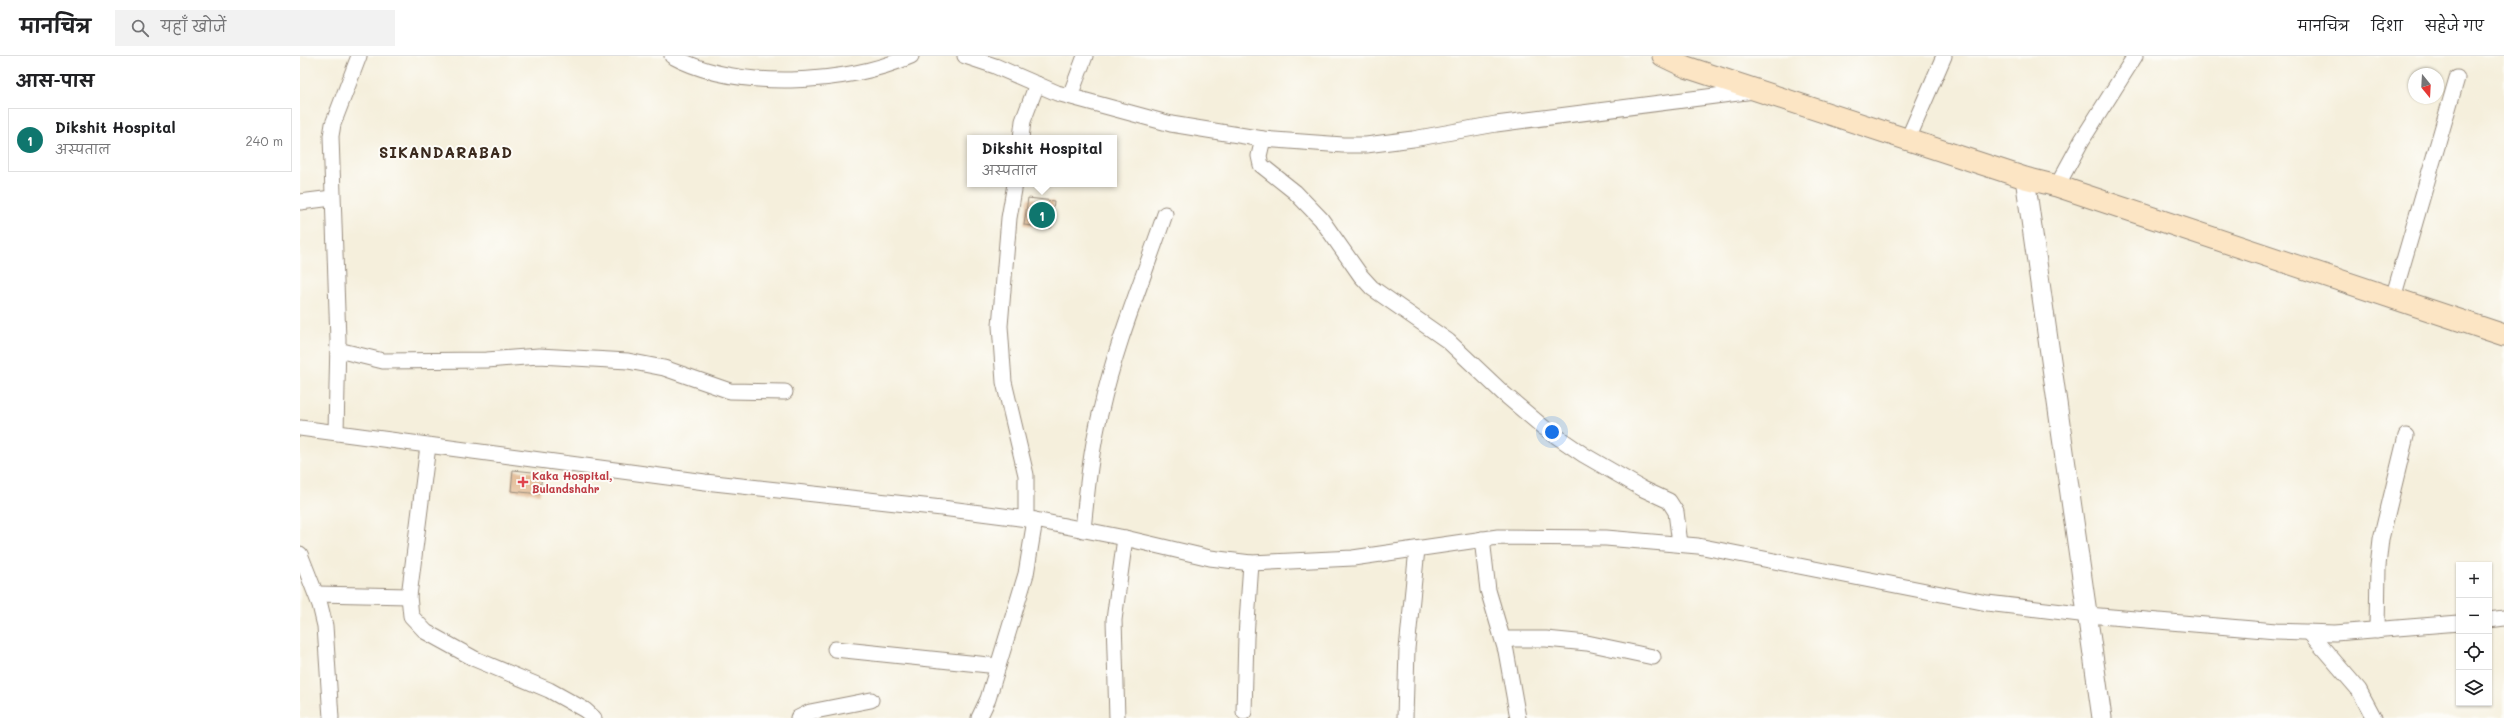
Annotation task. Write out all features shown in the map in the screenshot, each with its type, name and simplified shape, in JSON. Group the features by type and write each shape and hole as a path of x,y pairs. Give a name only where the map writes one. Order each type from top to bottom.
{"main road":[{"path":"1663,56 1686,67 2025,178 2057,186 2504,335"}],"street":[{"path":"336,432 338,350 331,153 333,124 359,56"},
{"path":"672,56 699,68 714,72 772,81 790,81 882,66 911,56"},
{"path":"965,56 995,66 1070,96 1171,124 1263,139 1366,145 1496,124 1758,90"},
{"path":"1070,96 1085,56"},
{"path":"2057,186 2082,140 2135,56"},
{"path":"1908,139 1939,58"},
{"path":"2393,298 2457,78"},
{"path":"1021,135 1023,121 1037,84"},
{"path":"1263,139 1259,156 1261,165 1295,192 1321,219 1361,276 1372,288 1448,341 1502,393 1543,427 1584,455 1642,489 1669,501 1676,512 1680,544"},
{"path":"2025,178 2102,718"},
{"path":"979,718 985,708 1026,574 1030,520 1026,475 1004,382 1000,326 1009,218 1014,187"},
{"path":"300,202 332,198"},
{"path":"1083,530 1092,450 1105,394 1165,214"},
{"path":"338,350 383,361 487,360 539,356 628,361 664,368 730,391 785,392"},
{"path":"301,432 336,432 428,446 705,482 942,508 1030,520 1125,538 1210,558 1251,563 1353,558 1498,537 1606,538 1680,544 1754,556 1986,603 2088,615 2310,632 2377,630 2456,623"},
{"path":"2377,630 2378,566 2381,539 2406,436"},
{"path":"428,446 409,596 411,616 426,632 475,659 549,690 585,710 594,718"},
{"path":"1117,718 1114,620 1125,538"},
{"path":"1482,539 1488,590 1503,639 1518,718"},
{"path":"1405,718 1407,649 1417,549"},
{"path":"300,554 316,594 327,640 331,718"},
{"path":"1244,712 1246,637 1251,563"},
{"path":"316,594 409,596"},
{"path":"2492,620 2504,618"},
{"path":"2310,632 2359,690 2374,718"},
{"path":"1503,639 1546,639 1587,643 1653,657"},
{"path":"835,649 998,666"},
{"path":"798,718 810,712 871,700"}],"building":[{"path":"1028,198 1054,201 1051,228 1024,225"},
{"path":"513,470 542,473 540,494 511,491"}],"place":[{"name":"Dikshit Hospital","path":"1042,215"},
{"name":"Kaka Hospital, Bulandshahr","path":"523,482"}],"district":[{"name":"SIKANDARABAD","path":"446,153"}]}
